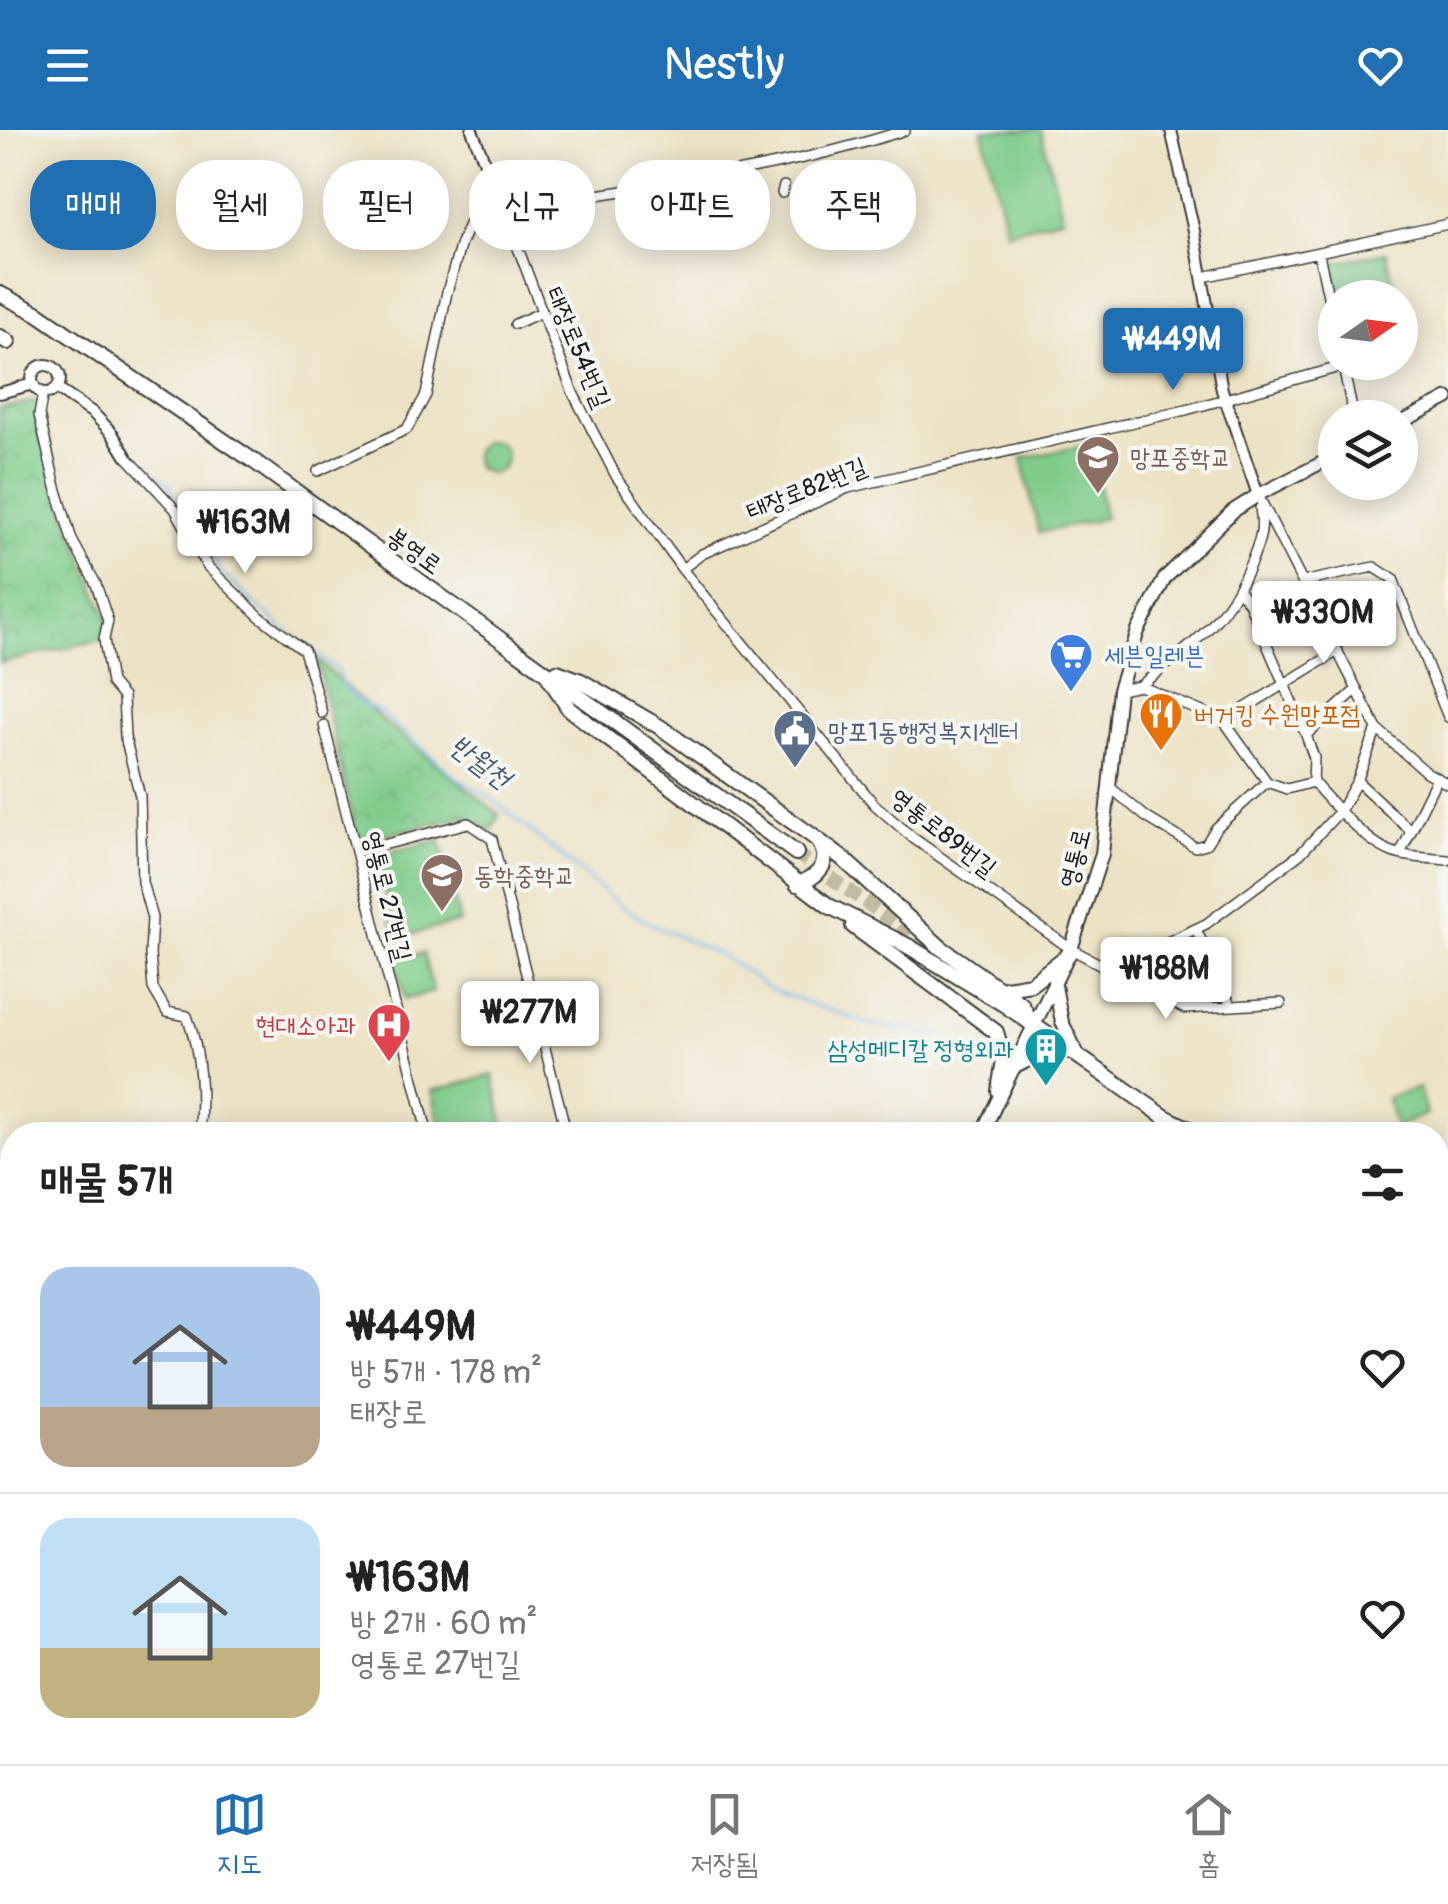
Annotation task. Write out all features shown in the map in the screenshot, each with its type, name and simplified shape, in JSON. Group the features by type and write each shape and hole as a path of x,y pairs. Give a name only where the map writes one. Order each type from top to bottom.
{"highway":[{"name":"봉영로","path":"0,294 37,313 256,462 796,854"},
{"path":"542,667 581,680 660,727 842,858 940,947 1021,1004 1034,1027"},
{"path":"542,667 569,708 996,1032 1004,1059 999,1092"},
{"path":"797,884 817,875 825,860 823,845 811,836"},
{"path":"829,906 908,946 1005,1005 1174,1122"},
{"path":"999,989 1031,984 1069,952"}],"main road":[{"path":"1418,414 1448,398"},
{"name":"영통로","path":"986,1122 1069,952 1102,854 1120,690 1138,631 1166,578 1233,511 1318,465"},
{"path":"1011,1069 1041,1054 1074,1054 1062,1022 1054,981"}],"street":[{"path":"472,130 484,160"},
{"path":"595,195 706,177 904,130"},
{"path":"1120,690 1140,686 1210,629 1238,590 1264,529 1258,496 1226,398 1171,130"},
{"path":"318,471 406,430 426,395 447,292 469,223"},
{"path":"1203,277 1448,224"},
{"name":"태장로54번길","path":"519,250 574,393 616,476 682,569 811,726"},
{"path":"1319,254 1325,280"},
{"path":"515,324 542,312"},
{"path":"33,384 36,369 51,366 60,375 57,389"},
{"name":"태장로82번길","path":"682,569 702,554 848,488 1226,398 1318,371"},
{"path":"0,392 33,384"},
{"path":"33,384 42,393"},
{"path":"42,393 57,389"},
{"path":"57,389 112,433 126,456"},
{"path":"42,393 40,415 56,487 72,540 96,584 108,621 104,639 111,683 123,697 125,737 140,796 142,882 152,918 153,988 167,1012 187,1016 192,1028 200,1075 199,1122"},
{"name":"영통로 27번길","path":"126,456 174,509 207,566 259,616 304,650 425,1122"},
{"path":"1258,496 1378,728 1426,772 1448,784"},
{"path":"1302,582 1374,567 1393,579 1448,716"},
{"path":"1238,590 1249,603 1306,734 1314,758 1313,782 1383,847 1400,854 1448,860"},
{"path":"1224,721 1338,651"},
{"path":"1140,686 1224,721 1268,782 1287,788 1313,782"},
{"path":"1306,734 1357,689"},
{"name":"영통로89번길","path":"811,726 874,804 913,838 1069,952 1184,1009 1281,1002"},
{"path":"1123,977 1142,954 1196,929 1253,892 1288,863 1340,811 1378,728"},
{"path":"1400,854 1437,778"},
{"path":"1357,781 1411,831"},
{"path":"1111,788 1146,817 1194,847 1206,844 1216,828 1268,782"},
{"path":"356,852 468,823 492,839 564,1122"},
{"path":"1196,929 1231,1006"}],"green space":[{"path":"982,130 1041,130 1063,217 1007,232"},
{"path":"1386,252 1393,280 1335,280 1333,263"},
{"path":"39,401 56,487 108,621 104,639 0,663 0,408"},
{"path":"490,441 501,446 506,457 501,468 490,473 479,468 474,457 479,446"},
{"path":"1092,444 1104,518 1039,533 1022,458"},
{"path":"316,659 383,721 499,814 491,831 467,817 357,840"},
{"path":"440,840 460,922 396,938 376,855"},
{"path":"423,953 433,992 405,999 395,960"},
{"path":"493,1075 503,1122 440,1122 432,1091"},
{"path":"1419,1088 1426,1114 1407,1122 1394,1122 1387,1098"}],"waterway":[{"name":"반월천","path":"129,451 168,484 221,573 281,627 336,669 344,688 359,702 382,713 454,776 492,799 621,906 724,957 771,990 866,1023 941,1035"}],"tunnel":[{"path":"796,853 947,960"}],"place":[{"name":"망포중학교","path":"1098,495"},
{"name":"세븐일레븐","path":"1071,693"},
{"name":"버거킹 수원망포점","path":"1161,752"},
{"name":"망포1동행정복지센터","path":"795,769"},
{"name":"동학중학교","path":"442,913"},
{"name":"현대소아과","path":"389,1063"},
{"name":"삼성메디칼 정형외과","path":"1046,1087"}]}
